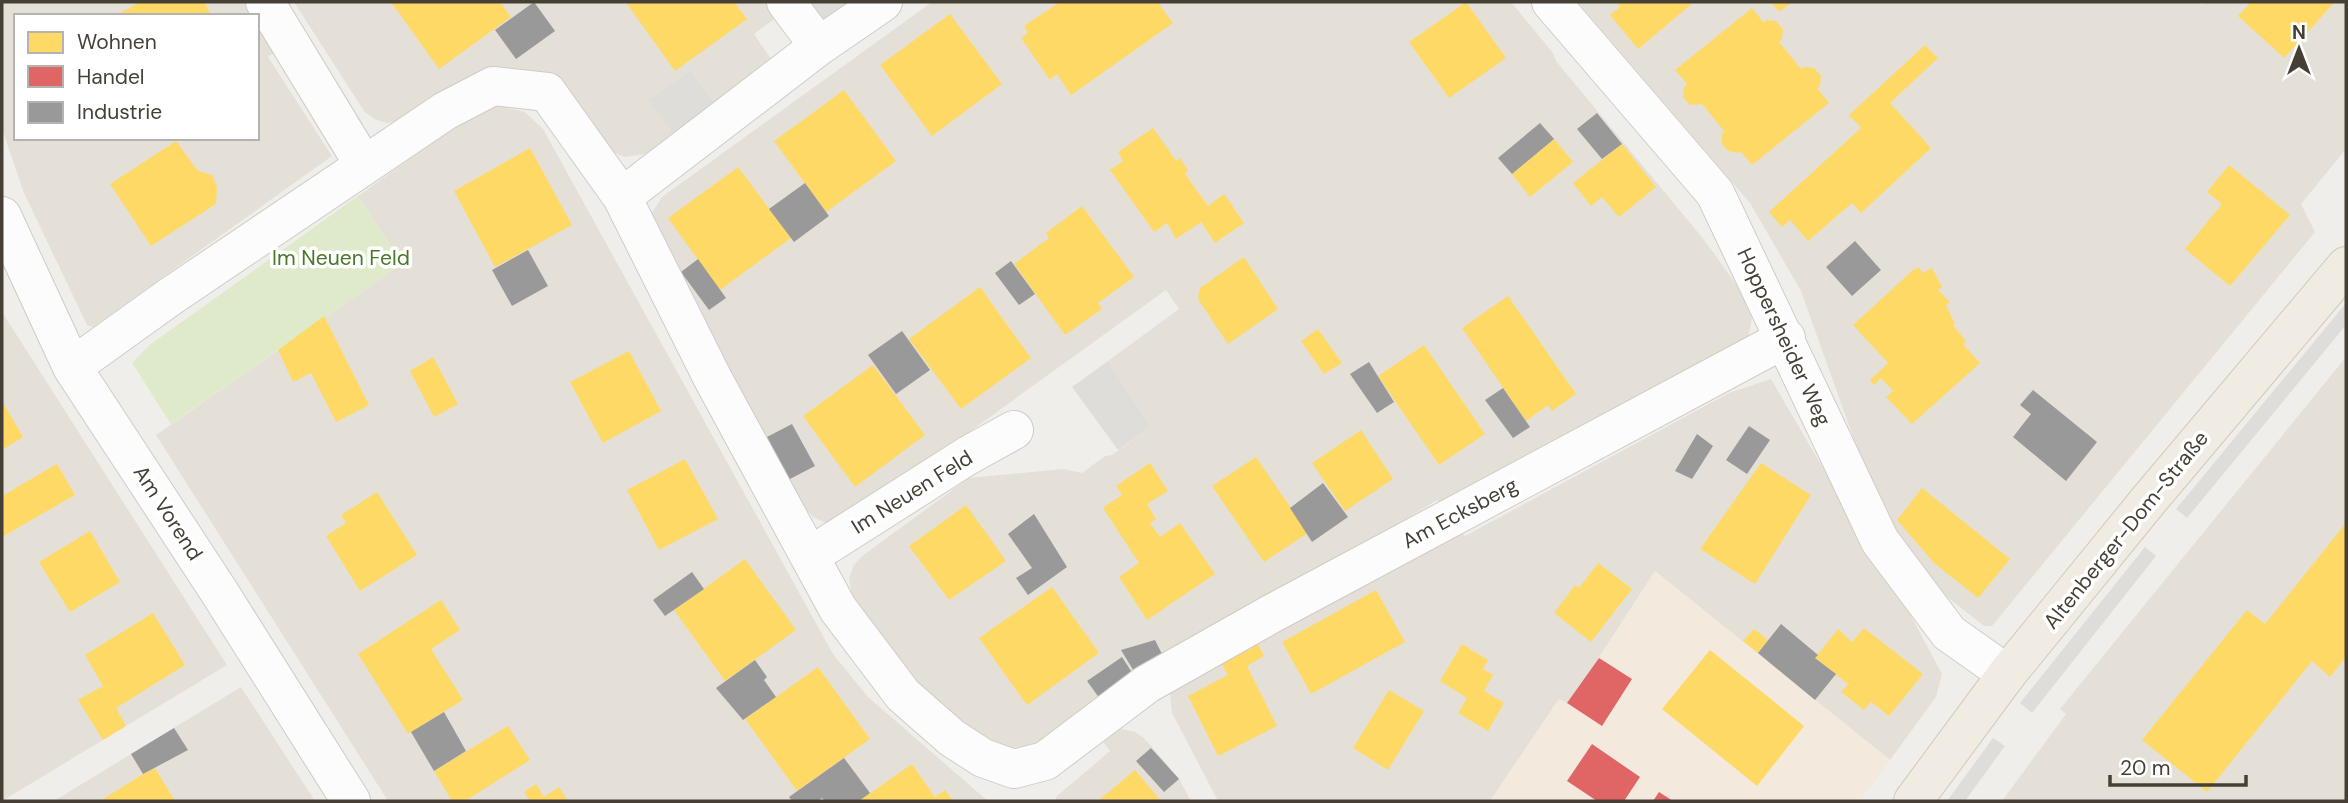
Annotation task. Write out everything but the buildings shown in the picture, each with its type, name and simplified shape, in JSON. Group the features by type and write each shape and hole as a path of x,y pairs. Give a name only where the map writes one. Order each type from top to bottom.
{"main road":[{"name":"Altenberger-Dom-Straße","path":"1913,801 2007,674 2148,501 2346,266"}],"street":[{"path":"265,2 364,165"},
{"path":"786,2 819,46"},
{"path":"622,197 819,46 883,2"},
{"name":"Hoppersheider Weg","path":"1551,2 1715,193 1880,541 1949,633 2007,674"},
{"path":"72,367 171,296 445,111 492,86 547,92 622,197 713,379 810,555"},
{"name":"Am Vorend","path":"2,216 72,367 218,590 351,801"},
{"name":"Am Ecksberg","path":"810,555 838,609 903,695 952,738 983,758 1014,769 1045,761 1136,691 1271,614 1786,338"},
{"name":"Im Neuen Feld","path":"810,555 967,456 1014,430"}],"shaded area":[{"path":"2,2 249,2 257,14 14,14 14,140 259,140 259,18 279,49 268,57 332,156 93,327 87,325 24,193 2,129"},
{"path":"294,2 773,2 781,14 754,34 773,62 715,104 691,71 674,134 645,154 625,157 612,152 603,143 572,95 543,76 527,70 510,68 476,74 460,81 400,121 387,123 374,119 364,111"},
{"path":"802,2 856,2 820,27"},
{"path":"932,2 1511,2 1553,53 1556,61 1705,241 1746,298 1752,318 1748,338 1440,504 1437,500 1059,735 1028,748 1005,747 994,743 975,732 908,674 852,596 849,578 854,565 862,556 969,478 1063,469 1082,473 1151,427 1108,361 1179,309 1166,290 851,517 830,523 813,517 802,505 651,223 652,213 662,197"},
{"path":"1578,2 2200,2 2202,5 2205,2 2346,2 2346,149 2301,204 2315,232 1992,626 1984,626 1914,571 1872,490 1801,291 1750,203"},
{"path":"691,71 715,104 674,134 649,100"},
{"path":"500,106 525,112 543,129 833,654 868,697 988,801 388,801 156,435 402,264 358,196 477,111"},
{"path":"2346,303 2346,325 2187,518 2176,509"},
{"path":"2,312 227,665 2,801"},
{"path":"2346,357 2346,801 2002,801 2066,714 2060,709"},
{"path":"1108,361 1151,427 1118,450 1072,387"},
{"path":"1771,379 1848,511 1852,506 1942,674 1936,697 1890,760 1655,571 1568,705 1559,699 1490,801 1218,801 1172,713 1170,693 1455,526 1465,536 1729,393"},
{"path":"2145,547 2156,556 2032,713 2020,703"},
{"path":"1655,571 1890,760 1860,801 1490,801 1560,699 1569,704"},
{"path":"241,687 315,801 54,801"},
{"path":"1122,729 1135,732 1144,738 1178,777 1191,801 1055,801 1057,796 1110,751 1101,739"},
{"path":"1993,738 2005,746 1965,801 1947,801"}],"green space":[{"name":"Im Neuen Feld","path":"358,196 402,264 171,424 132,363 151,344"}]}
